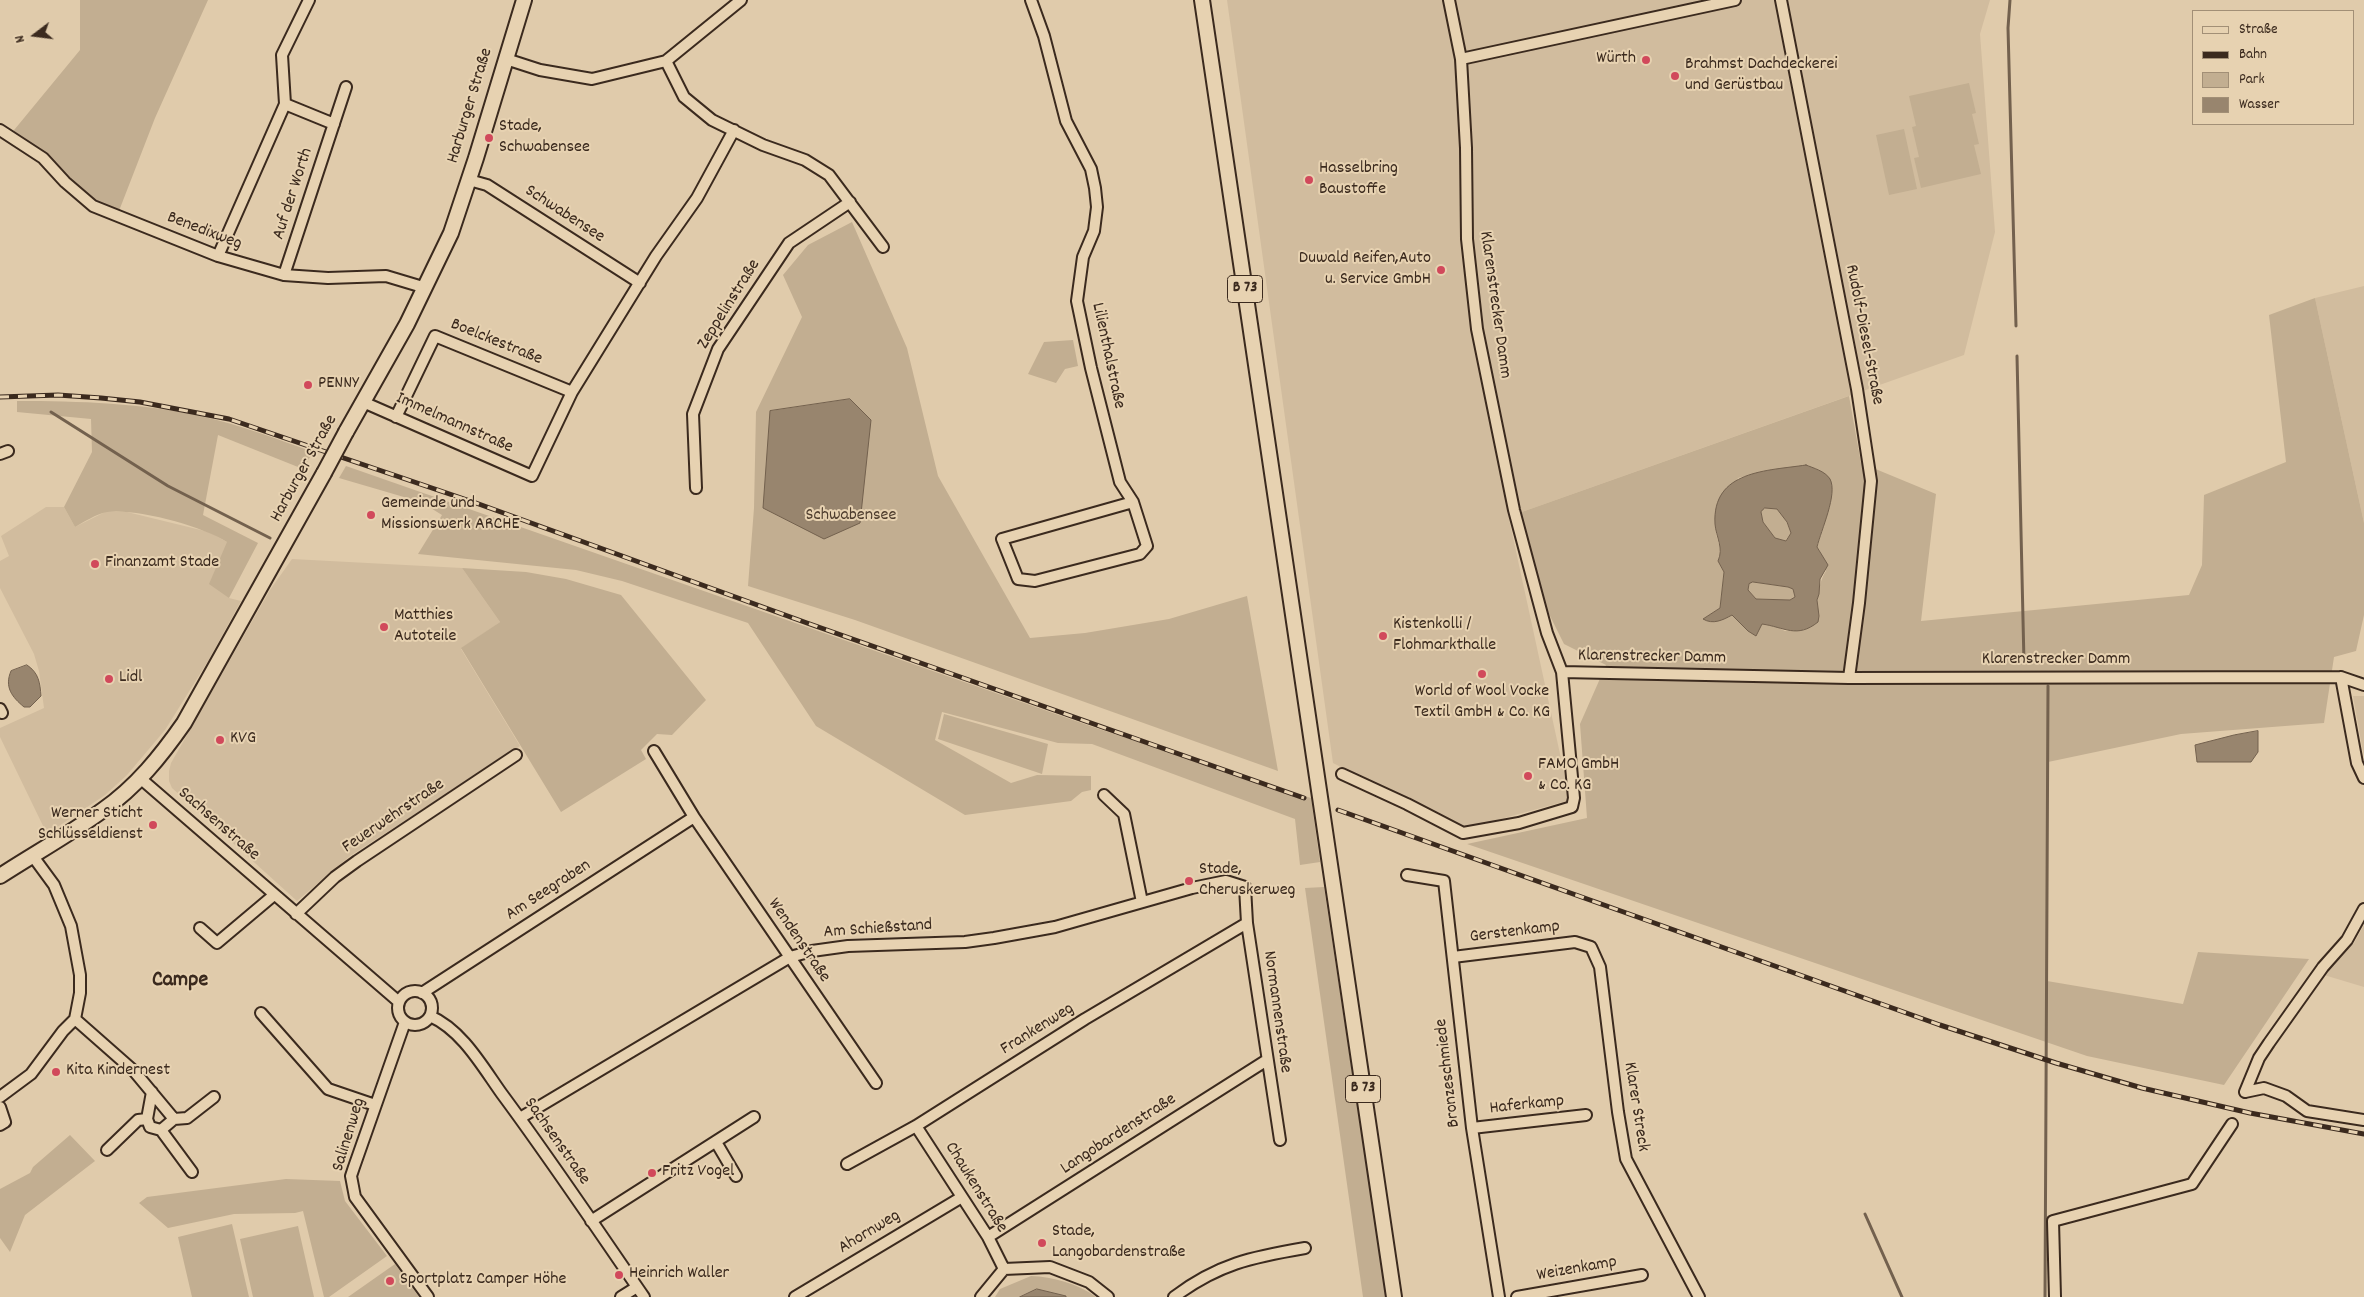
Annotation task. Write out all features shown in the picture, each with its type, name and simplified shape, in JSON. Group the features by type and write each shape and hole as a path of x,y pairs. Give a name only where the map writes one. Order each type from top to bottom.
{"main road":[{"name":"Harburger Straße","path":"0,876 104,809 140,778 164,753 184,723 426,288 451,233 524,0"},
{"name":"B 73","path":"1202,0 1394,1297"}],"street":[{"path":"218,256 285,104 282,55 309,0"},
{"path":"506,58 540,70 592,79 666,61 741,0"},
{"name":"Lilienthalstraße","path":"1031,0 1044,36 1066,121 1091,169 1097,207 1094,231 1083,257 1077,301 1091,368 1120,482 1133,502 1147,546 1140,554 1035,581 1018,579 1002,538 1133,502"},
{"name":"Klarenstrecker Damm","path":"1449,0 1461,59 1466,148 1467,239 1477,329 1514,510 1547,633 1562,672 1848,678 2341,677 2364,685"},
{"path":"1461,59 1735,0"},
{"name":"Rudolf-Diesel-Straße","path":"1781,0 1857,389 1871,481 1859,603 1848,678"},
{"path":"666,61 684,97 712,120 763,145 805,160 829,175 882,247"},
{"name":"Auf der Worth","path":"284,275 346,87"},
{"path":"285,104 334,124"},
{"name":"Benedixweg","path":"0,130 43,158 65,182 93,206 218,256 284,275 328,278 386,276 426,288"},
{"path":"572,392 640,283 697,198 734,130"},
{"name":"Schwabensee","path":"468,180 487,185 640,283"},
{"name":"Zeppelinstraße","path":"696,488 693,414 718,349 789,243 850,202"},
{"name":"Boelckestraße","path":"396,417 435,336 572,392"},
{"name":"Immelmannstraße","path":"364,402 532,476 572,392"},
{"path":"1342,774 1407,804 1463,833 1519,823 1572,807 1574,798 1562,672"},
{"path":"2341,677 2358,763 2364,778"},
{"name":"Wendenstraße","path":"654,752 694,817 876,1083"},
{"name":"Feuerwehrstraße","path":"296,914 335,877 357,861 516,755"},
{"name":"Sachsenstraße","path":"140,778 399,1002"},
{"path":"1104,795 1124,814 1142,902"},
{"name":"Am Seegraben","path":"422,993 694,817"},
{"path":"0,1097 35,1069 63,1031 75,1019 80,993 80,975 71,926 54,885 32,855"},
{"name":"Bronzeschmiede","path":"1407,875 1444,881 1472,1128 1499,1297"},
{"name":"Am Schießstand","path":"520,1118 790,958 812,951 848,946 965,942 994,938 1055,927 1142,902 1226,882 1245,887"},
{"name":"Normannenstraße","path":"1245,887 1247,922 1280,1140"},
{"path":"200,928 217,942 274,895"},
{"path":"2364,909 2347,940 2322,967 2264,1050 2245,1092 2264,1088 2286,1096 2307,1111 2364,1120"},
{"name":"Frankenweg","path":"847,1164 916,1126 1085,1019 1247,922"},
{"name":"Gerstenkamp","path":"1452,957 1581,942"},
{"name":"Klarer Streck","path":"1581,942 1591,948 1600,967 1618,1112 1626,1159 1699,1297"},
{"path":"411,992 422,993 432,1005 430,1016 419,1025 405,1022 399,1013 399,1002 411,992"},
{"path":"261,1012 328,1088 375,1105"},
{"name":"Sachsenstraße","path":"430,1016 448,1027 461,1039 520,1118 644,1297"},
{"path":"75,1019 134,1071 174,1119"},
{"name":"Salinenweg","path":"405,1022 351,1176 352,1188 360,1206 428,1297"},
{"name":"Langobardenstraße","path":"988,1237 1267,1060"},
{"path":"152,1092 147,1119 150,1127 161,1130 192,1172"},
{"path":"161,1130 174,1119 187,1118 214,1097"},
{"path":"0,1106 5,1122 0,1125"},
{"name":"Haferkamp","path":"1472,1128 1586,1115"},
{"path":"590,1221 754,1117"},
{"path":"107,1150 138,1120 147,1119"},
{"path":"2055,1297 2053,1221 2192,1184 2232,1124"},
{"name":"Chaukenstraße","path":"916,1126 988,1237 1004,1269"},
{"path":"716,1142 736,1176"},
{"name":"Ahornweg","path":"795,1297 962,1197"},
{"path":"1174,1297 1196,1280 1225,1266 1266,1255 1305,1248"},
{"path":"981,1297 1004,1269 1050,1267 1089,1282 1108,1297"},
{"name":"Weizenkamp","path":"1517,1297 1642,1274"},
{"path":"621,1297 637,1287"}],"shaded area":[{"path":"1227,0 1990,0 1980,34 1995,232 1964,355 1519,513 1509,519 1570,800 1464,829 1333,763"},
{"path":"2364,286 2364,523 2315,298"},
{"path":"46,507 64,507 75,527 105,512 127,512 209,532 227,542 229,598 241,601 208,661 165,730 127,775 105,795 47,834 0,737 0,728 44,708 39,671 34,654 0,588 0,561 9,556 1,536"},
{"path":"292,559 462,568 500,622 461,649 520,746 350,856 297,901 172,788 169,781 171,763 270,590"},
{"path":"2353,696 2364,696 2364,755 2363,752"},
{"path":"2364,925 2364,987 2324,975 2354,943"}],"green space":[{"path":"80,0 208,0 155,118 117,216 93,206 10,135 80,50"},
{"path":"1969,83 1976,113 1972,114 1979,144 1974,145 1981,174 1921,188 1914,158 1919,157 1912,127 1916,126 1909,96"},
{"path":"1904,129 1917,189 1889,195 1876,135"},
{"name":"Schwabensee","path":"852,222 907,348 938,476 1030,638 1085,633 1169,619 1247,596 1278,771 855,620 748,586 754,508 756,412 802,317 783,275 808,245"},
{"path":"2315,298 2364,523 2364,615 2356,651 2334,657 2324,723 2181,734 2048,762 2047,981 2183,1004 2198,952 2309,959 2224,1085 2087,1056 1467,844 1587,818 1580,724 1606,665 1564,644 1544,604 1519,513 1849,396 1861,463 1936,494 1921,621 2189,595 2202,565 2204,495 2286,462 2269,315","holes":["1793,467 1828,507 1817,547 1826,571 1818,593 1817,605 1819,616 1806,629 1785,631 1775,626 1762,624 1748,631 1732,615 1703,619 1720,608 1724,572 1718,561 1720,551 1716,526 1722,508 1738,478 1760,472"]},
{"path":"1073,340 1078,366 1065,369 1056,383 1028,374 1044,342"},
{"path":"17,401 111,404 181,412 232,424 313,452 303,469 218,435 203,515 258,543 229,598 209,584 227,542 216,536 186,524 119,511 103,513 75,527 64,507 92,452 91,419 17,412"},
{"path":"346,466 1096,728 1311,798 1320,862 1300,865 1295,819 1092,744 1058,743 942,712 935,740 1011,783 1037,775 1091,776 1091,790 1082,792 1071,801 965,815 816,726 748,623 622,581 576,570 418,554 442,515 421,502 339,478"},
{"path":"1765,508 1777,509 1784,516 1791,533 1785,541 1775,538 1763,522 1761,512"},
{"path":"462,568 526,572 566,579 621,595 706,700 672,735 657,734 641,750 646,759 561,812 461,648 500,622"},
{"path":"1753,582 1788,587 1793,589 1795,597 1790,600 1756,599 1748,590 1749,584"},
{"path":"944,714 1048,744 1042,774 938,739"},
{"path":"1324,887 1386,1297 1363,1297 1305,888"},
{"path":"70,1135 95,1161 25,1215 10,1252 0,1238 0,1189 30,1173 33,1167"},
{"path":"286,1179 340,1181 345,1201 387,1256 329,1297 324,1297 303,1211 295,1213 234,1214 168,1228 139,1203 147,1197"},
{"path":"232,1224 249,1297 192,1297 178,1237"},
{"path":"298,1226 314,1297 253,1297 240,1239"},
{"name":"Sportplatz Camper Höhe","path":"395,1264 419,1297 348,1297"},
{"path":"1031,1276 1065,1282 1081,1288 1096,1297 1066,1297 1037,1289 1020,1297 995,1297 1000,1289"}],"water":[{"name":"Schwabensee","path":"850,399 871,420 860,523 824,539 763,508 770,411"},
{"path":"1806,465 1828,476 1832,486 1828,512 1817,547 1828,565 1820,579 1817,600 1818,622 1797,631 1762,624 1756,636 1748,631 1732,615 1714,622 1703,619 1720,608 1724,572 1718,561 1720,547 1715,524 1716,506 1722,493 1732,483 1759,472","holes":["1765,508 1777,509 1787,522 1791,533 1786,541 1775,538 1763,522 1761,512","1753,582 1788,587 1793,589 1795,597 1790,600 1756,599 1748,590 1749,584"]},
{"path":"27,665 34,671 38,679 41,696 30,707 24,707 10,691 8,682 11,671"},
{"path":"2258,731 2258,752 2251,762 2197,762 2195,745"},
{"path":"1037,1289 1066,1296 1066,1297 1020,1297"}],"waterway":[{"path":"2010,0 2008,28 2016,326"},
{"path":"2017,356 2024,663"},
{"path":"51,412 168,486 270,538"},
{"path":"2045,1297 2048,686"},
{"path":"1865,1214 1902,1297"}],"railway":[{"path":"0,397 58,395 101,398 140,402 229,419 476,503 807,623 1304,798"},
{"path":"1338,810 1940,1025 2056,1063 2142,1088 2250,1113 2364,1134"}],"place":[{"name":"Würth","path":"1646,60"},
{"name":"Brahmst Dachdeckerei und Gerüstbau","path":"1675,76"},
{"name":"Stade, Schwabensee","path":"489,138"},
{"name":"Hasselbring Baustoffe","path":"1309,180"},
{"name":"Duwald Reifen,Auto u. Service GmbH","path":"1441,270"},
{"name":"PENNY","path":"308,385"},
{"name":"Gemeinde und Missionswerk ARCHE","path":"371,515"},
{"name":"Finanzamt Stade","path":"95,564"},
{"name":"Matthies Autoteile","path":"384,627"},
{"name":"Kistenkolli / Flohmarkthalle","path":"1383,636"},
{"name":"World of Wool Vocke Textil GmbH & Co. KG","path":"1482,674"},
{"name":"Lidl","path":"109,679"},
{"name":"KVG","path":"220,740"},
{"name":"FAMO GmbH & Co. KG","path":"1528,776"},
{"name":"Werner Sticht Schlüsseldienst","path":"153,825"},
{"name":"Stade, Cheruskerweg","path":"1189,881"},
{"name":"Kita Kindernest","path":"56,1072"},
{"name":"Fritz Vogel","path":"652,1173"},
{"name":"Stade, Langobardenstraße","path":"1042,1243"},
{"name":"Heinrich Waller","path":"619,1275"},
{"name":"Sportplatz Camper Höhe","path":"390,1281"}],"district":[{"name":"Campe","path":"180,982"}]}
